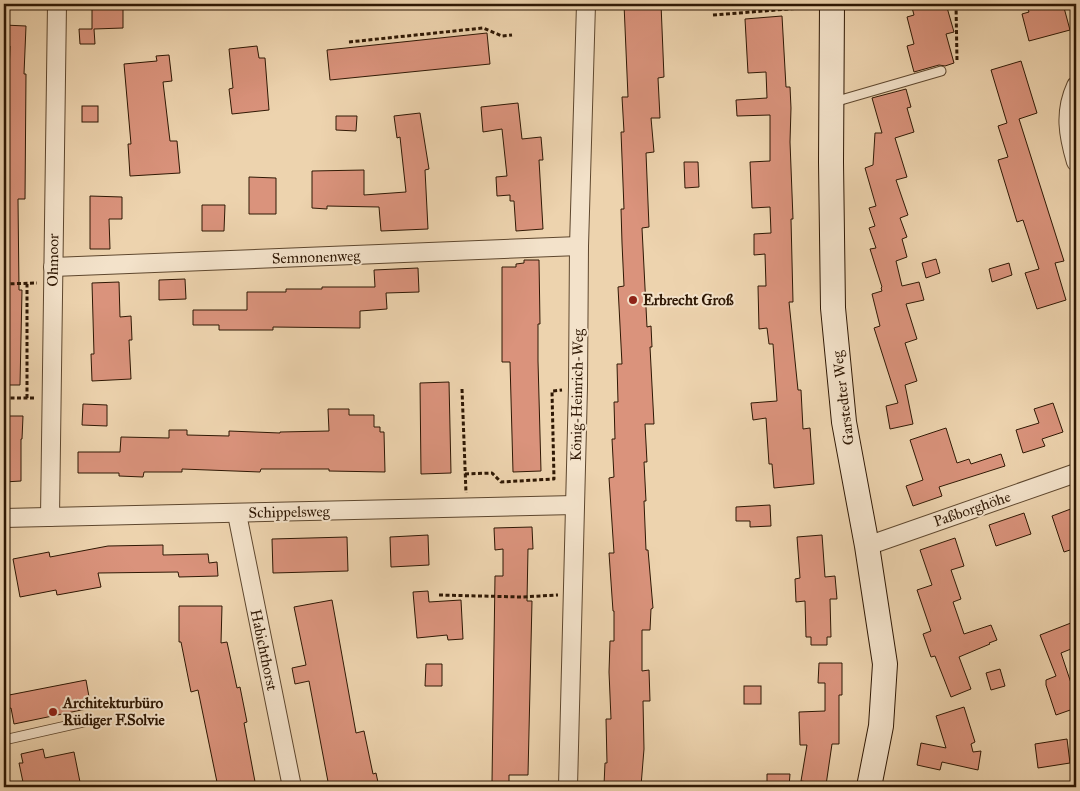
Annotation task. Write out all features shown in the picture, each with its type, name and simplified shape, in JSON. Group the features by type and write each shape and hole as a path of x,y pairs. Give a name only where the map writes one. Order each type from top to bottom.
{"main road":[{"name":"Garstedter Weg","path":"832,4 833,308 844,422 867,546 885,664 881,726 869,787"}],"street":[{"name":"Ohmoor","path":"50,517 57,4"},
{"name":"König-Heinrich-Weg","path":"568,787 586,4"},
{"path":"1076,86 1071,98 1068,123 1076,162"},
{"name":"Semnonenweg","path":"53,275 579,246"},
{"name":"Paßborghöhe","path":"867,546 1076,473"},
{"name":"Schippelsweg","path":"4,518 236,514 575,504"},
{"name":"Habichthorst","path":"236,514 292,787"}],"lane":[{"path":"831,103 941,71"},
{"path":"4,740 88,721"}],"path":[{"path":"712,15 832,4"},
{"path":"956,4 957,61"},
{"path":"348,42 483,28 502,36 512,35"},
{"path":"4,284 27,284 53,275"},
{"path":"27,284 27,398"},
{"path":"465,474 492,473 501,482 554,479 552,391 578,388"},
{"path":"462,389 467,508"},
{"path":"4,398 51,399"},
{"path":"439,594 522,597 572,594"}],"building":[{"path":"92,4 123,4 123,28 94,29 95,44 80,44 79,29 92,29"},
{"path":"624,4 661,4 664,77 658,78 660,118 651,118 654,152 646,153 649,227 642,228 647,327 651,326 652,347 650,347 654,424 645,424 647,462 644,462 646,550 648,550 653,608 651,609 650,630 642,630 642,671 649,670 650,701 643,701 644,749 641,786 604,785 605,763 607,763 606,719 611,719 610,641 614,641 614,611 609,553 614,553 609,478 614,477 612,439 615,439 614,402 618,402 617,364 622,364 618,287 624,286 621,132 624,132 622,97 628,97"},
{"path":"911,4 946,4 954,32 946,34 954,63 914,72 907,46 914,44 907,17 914,15"},
{"path":"1026,4 1063,4 1070,30 1029,41 1022,14 1029,12"},
{"path":"782,16 786,87 790,87 791,108 793,302 789,302 798,390 801,390 803,429 810,428 814,484 774,488 772,464 769,464 766,418 753,420 751,403 777,401 773,344 769,344 767,328 759,329 758,286 766,286 765,254 754,255 754,234 771,233 770,207 752,208 750,162 770,161 770,115 737,116 736,100 767,98 766,72 748,73 745,19"},
{"path":"4,25 26,26 24,74 26,74 25,199 18,199 19,290 22,290 20,385 4,385 4,74 9,74 10,46 4,46"},
{"path":"487,33 490,64 330,80 327,50"},
{"path":"257,46 259,58 265,58 269,110 232,114 229,89 233,88 229,49"},
{"path":"169,55 172,81 163,82 170,141 177,141 180,173 130,176 128,144 131,144 124,64 157,61 156,56"},
{"path":"1021,61 1037,113 1019,119 1064,261 1055,263 1066,300 1037,309 1025,273 1039,269 1023,220 1017,222 998,160 1008,157 998,126 1007,123 991,70"},
{"path":"906,89 911,107 907,108 914,132 895,138 907,177 896,180 908,215 900,218 907,237 902,239 907,257 896,261 902,286 919,282 924,300 906,304 917,339 905,343 917,381 905,385 913,424 890,429 886,406 898,403 874,328 880,326 872,294 882,291 882,287 870,249 876,248 869,228 875,226 869,208 876,206 865,168 873,165 875,133 882,133 872,98"},
{"path":"518,103 522,139 541,137 543,160 539,160 543,229 516,231 514,201 510,201 510,195 497,196 496,177 507,176 502,129 483,132 481,107"},
{"path":"82,106 98,106 98,122 82,122"},
{"path":"420,113 429,169 425,170 428,229 381,231 379,207 327,206 327,209 312,208 312,171 364,170 364,195 406,192 400,137 397,138 394,116"},
{"path":"336,116 357,116 356,131 336,130"},
{"path":"684,162 698,162 699,187 685,188"},
{"path":"249,177 276,178 276,214 249,214"},
{"path":"90,196 122,197 122,219 109,219 110,249 90,249"},
{"path":"202,205 225,205 224,231 202,231"},
{"path":"936,259 940,273 926,278 922,263"},
{"path":"524,260 539,260 540,324 538,324 538,361 541,471 513,472 510,362 502,362 502,267 516,267 516,264 524,263"},
{"path":"1009,263 1012,275 992,282 989,269"},
{"path":"418,268 419,292 386,293 387,309 360,311 360,328 273,327 273,330 219,330 219,325 193,325 193,310 247,310 247,292 286,292 286,289 322,289 322,287 375,287 374,270"},
{"path":"185,279 186,299 159,300 159,280"},
{"path":"119,282 120,317 131,316 132,340 129,340 131,379 92,381 91,354 94,354 92,283"},
{"path":"449,382 451,473 421,474 420,383"},
{"path":"1053,403 1063,432 1042,439 1045,446 1023,453 1016,430 1039,423 1034,409"},
{"path":"83,404 107,405 107,426 82,425"},
{"path":"328,409 349,409 349,415 374,415 374,427 380,427 380,432 384,432 385,472 329,471 329,469 261,469 260,472 182,469 182,472 144,472 143,477 119,476 119,473 78,473 78,452 120,452 121,437 169,438 169,430 187,430 187,435 229,436 229,431 280,433 329,431"},
{"path":"4,416 23,416 21,481 4,482"},
{"path":"946,428 957,463 969,459 971,464 1001,454 1005,466 939,487 942,496 913,506 906,486 923,480 910,440"},
{"path":"770,505 771,526 750,527 750,521 736,521 736,507"},
{"path":"1076,507 1076,548 1064,552 1052,516"},
{"path":"1024,513 1031,534 996,546 989,525"},
{"path":"532,527 533,549 528,549 527,601 532,601 528,775 509,775 509,782 492,782 495,576 503,576 503,549 495,550 494,528"},
{"path":"428,535 429,565 391,567 390,537"},
{"path":"822,535 825,577 835,576 837,599 830,599 831,637 827,637 827,645 811,645 811,637 806,637 805,601 796,602 795,579 800,578 797,537"},
{"path":"347,537 348,571 273,573 272,539"},
{"path":"955,538 964,566 951,570 961,599 953,602 964,634 991,625 997,640 959,657 971,689 951,697 935,656 931,657 923,634 931,631 917,590 932,585 920,550"},
{"path":"163,545 163,555 208,554 209,563 217,562 218,576 179,577 178,572 98,573 101,587 57,595 56,590 20,597 13,559 49,552 50,557 108,546"},
{"path":"428,591 429,602 461,600 463,639 448,640 447,635 417,638 413,592"},
{"path":"332,600 356,733 364,731 373,774 376,773 379,787 329,787 309,681 295,684 292,668 306,665 294,607"},
{"path":"179,606 222,606 221,643 227,642 237,688 240,687 247,722 244,723 256,787 218,787 198,690 191,692 181,642 179,642"},
{"path":"1076,621 1076,647 1061,653 1076,698 1076,708 1056,715 1046,680 1056,676 1040,635"},
{"path":"819,663 842,663 842,695 839,695 839,744 832,744 826,785 801,781 807,745 800,745 799,712 825,711 825,683 818,683"},
{"path":"426,664 442,664 442,686 425,686"},
{"path":"1000,669 1005,686 991,690 986,673"},
{"path":"86,680 91,708 14,724 11,708 4,710 4,696"},
{"path":"744,686 761,686 761,704 744,704"},
{"path":"964,707 975,742 971,744 973,752 981,751 978,770 942,762 940,770 917,765 921,743 946,748 936,716"},
{"path":"1067,739 1070,763 1038,768 1035,744"},
{"path":"43,749 45,758 74,752 81,787 24,787 19,763 23,763 21,754"},
{"path":"767,774 790,774 789,787 767,787"}],"place":[{"name":"Erbrecht Groß","path":"633,300"},
{"name":"Architekturbüro Rüdiger F.Solvie","path":"53,712"}]}
